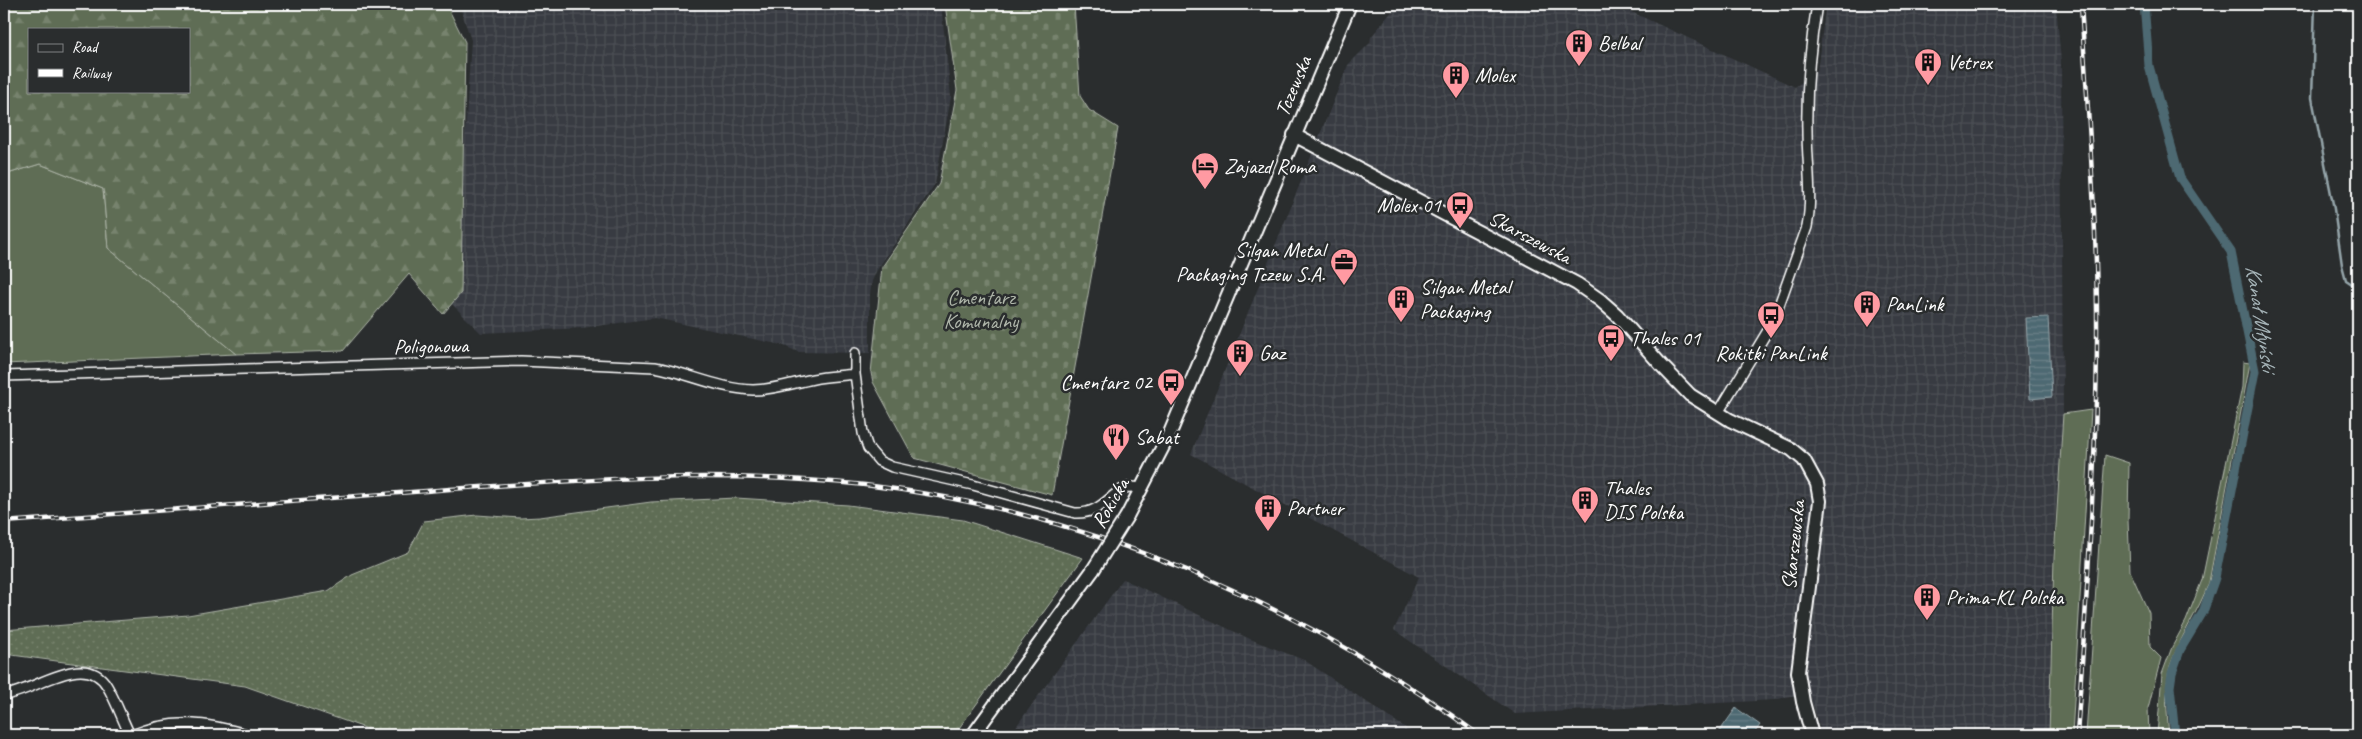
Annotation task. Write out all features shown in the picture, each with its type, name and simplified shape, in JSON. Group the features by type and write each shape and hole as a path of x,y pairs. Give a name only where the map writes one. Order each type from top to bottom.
{"street":[{"name":"Tczewska","path":"1274,183 1350,4"},
{"path":"1718,413 1773,322 1807,227 1810,195 1806,103 1812,34 1817,4"},
{"name":"Skarszewska","path":"1294,135 1569,280 1600,300 1617,315 1676,382 1690,395 1718,413 1791,449 1804,460 1817,484 1820,501 1798,672 1803,702 1812,735"},
{"name":"Rokicka","path":"973,735 1092,570 1142,489 1170,433 1274,183"},
{"path":"855,353 862,426 868,448 879,461 892,467 973,485 1075,513 1085,514 1099,509 1126,486 1142,489"},
{"name":"Poligonowa","path":"4,376 521,361 656,367 720,385 753,390 778,388 815,378 856,374"},
{"path":"4,695 21,692 74,671 93,673 107,685 131,735 156,726 182,722 250,735"}],"shaded area":[{"path":"459,4 941,4 951,97 935,184 877,270 872,281 870,294 870,353 798,352 782,345 655,318 582,328 481,333 449,301 461,202 471,40"},
{"path":"1398,4 1614,4 1795,87 1817,71 1826,4 2056,4 2061,62 2063,415 2053,544 2049,735 1822,735 1809,692 1774,700 1515,714 1394,630 1419,577 1191,454 1348,65 1370,43 1371,37"},
{"path":"1123,579 1250,639 1304,660 1416,735 1010,735"}],"green space":[{"path":"4,4 446,4 465,42 461,293 443,314 409,274 343,351 236,354 108,248 103,189 40,164 4,175 4,96 6,95 4,88"},
{"name":"Cmentarz Komunalny","path":"945,4 1074,4 1080,96 1089,110 1118,128 1052,495 914,458 873,382 871,373 882,267 939,184 957,90"},
{"path":"40,164 103,189 108,248 236,354 4,364 4,175"},
{"path":"2243,362 2250,363 2209,582 2170,666 2167,692 2169,735 2157,735 2162,674 2202,580 2242,387"},
{"path":"2091,410 2072,735 2049,735 2054,558 2063,414"},
{"path":"2105,455 2129,463 2128,520 2130,571 2149,613 2150,647 2161,658 2148,708 2149,735 2086,735"},
{"path":"736,498 848,505 963,520 1083,558 954,735 378,735 365,728 245,686 4,654 4,630 188,615 328,591 352,575 408,552 424,521 477,515 520,518 540,517 651,502"}],"water":[{"path":"2048,317 2052,397 2030,399 2026,318"},
{"path":"1736,708 1760,725 1753,735 1717,735"}],"waterway":[{"name":"Kanał Młyński","path":"2144,4 2149,66 2180,178 2231,252 2255,371 2215,578 2203,612 2180,650 2172,673 2170,687 2175,735"},
{"path":"2315,4 2312,98 2334,209 2342,265 2346,280 2358,288"}],"railway":[{"path":"2077,735 2093,490 2097,343 2094,216 2081,4"},
{"path":"4,522 591,480 700,477 755,478 865,485 947,498 1029,516 1109,541 1188,571 1265,605 1339,645 1411,688 1479,735"}],"place":[{"name":"Belbal","path":"1579,67"},
{"name":"Vetrex","path":"1928,86"},
{"name":"Molex","path":"1456,99"},
{"name":"Zajazd Roma","path":"1205,190"},
{"name":"Molex 01","path":"1460,229"},
{"name":"Silgan Metal Packaging Tczew S.A.","path":"1344,286"},
{"name":"Silgan Metal Packaging","path":"1401,323"},
{"name":"PanLink","path":"1867,328"},
{"name":"Rokitki PanLink","path":"1771,339"},
{"name":"Thales 01","path":"1611,362"},
{"name":"Gaz","path":"1240,377"},
{"name":"Cmentarz 02","path":"1171,406"},
{"name":"Sabat","path":"1116,461"},
{"name":"Thales DIS Polska","path":"1585,524"},
{"name":"Partner","path":"1268,532"},
{"name":"Prima-KL Polska","path":"1927,621"}]}
